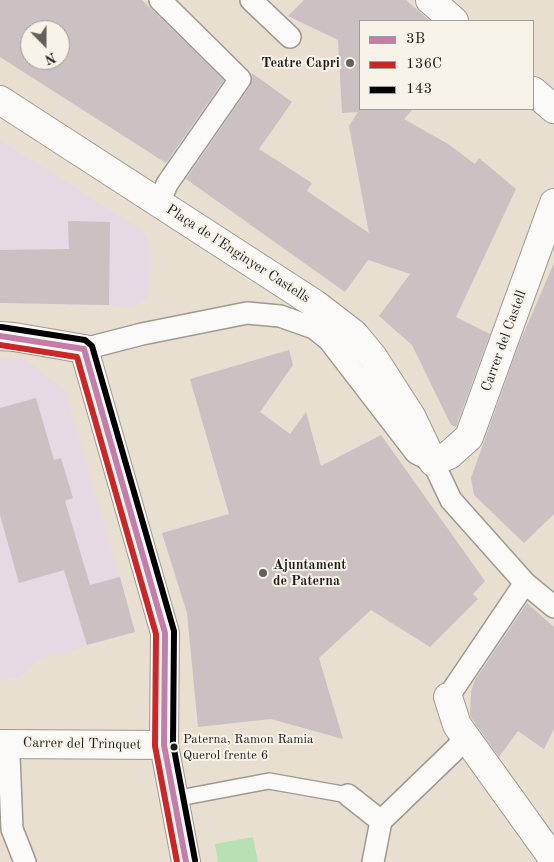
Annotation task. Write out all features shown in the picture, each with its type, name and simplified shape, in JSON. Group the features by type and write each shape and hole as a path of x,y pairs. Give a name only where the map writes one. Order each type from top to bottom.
{"street":[{"path":"154,199 167,184 240,78 160,0"},
{"path":"251,0 290,37"},
{"path":"430,0 453,20"},
{"path":"534,91 554,109"},
{"name":"Plaça de l'Enginyer Castells","path":"0,100 154,199 321,320"},
{"name":"Carrer del Castell","path":"433,462 449,454 468,437 554,203"},
{"name":"Plaça de l'Enginyer Castells","path":"84,349 142,334 247,313 321,320"},
{"path":"321,320 354,334 373,357 411,416 451,500 525,583 554,607"},
{"path":"0,336 84,349 165,633 164,745 186,862"},
{"path":"525,583 448,697 457,724 554,860"},
{"path":"373,862 381,821 467,738"},
{"name":"Carrer del Trinquet","path":"4,750 164,745"},
{"path":"4,750 12,829 26,862"},
{"path":"348,795 381,821"}],"lane":[{"path":"174,799 269,781 348,795"}],"shaded area":[{"path":"0,140 142,230 149,242 151,255 149,294 143,301 133,306 0,303"},
{"path":"0,359 24,359 65,390 135,632 37,660 21,677 0,681"}],"green space":[{"path":"253,837 258,862 218,862 215,844"}],"building":[{"path":"0,0 142,0 224,80 166,163 20,70 70,70 70,20 20,20 20,70 0,57"},
{"path":"304,0 406,0 429,20 359,20 359,110 412,110 404,119 448,144 475,164 479,158 516,189 456,317 490,334 456,427 451,425 412,345 379,316 410,274 368,260 345,292 186,179 250,86 252,73 292,102 259,149 312,183 307,191 369,233 349,126 358,112 342,113 338,40 288,16"},
{"path":"68,221 110,222 109,305 0,303 0,250 69,249"},
{"path":"554,263 554,514 524,543 474,495 471,478 519,344"},
{"name":"Ajuntament de Paterna","path":"289,350 293,365 260,412 290,434 306,412 321,466 381,435 485,581 473,594 478,599 430,647 371,610 319,658 343,739 271,719 198,727 187,613 162,533 229,514 190,379"},
{"path":"36,398 54,460 61,458 73,498 65,501 90,585 120,577 135,632 87,645 64,570 19,583 0,515 0,408"},
{"path":"527,603 554,627 554,729 544,749 518,731 499,757 470,716 471,691 475,680"}],"transit line":[{"name":"143","path":"1,327 85,340 92,346 174,631 173,744 195,860"},
{"name":"3B","path":"0,336 84,349 165,633 164,745 186,862"},
{"name":"136C","path":"0,345 77,357 156,634 155,746 177,862"}],"place":[{"name":"Teatre Capri","path":"350,63"},
{"name":"Ajuntament de Paterna","path":"263,573"},
{"name":"Paterna, Ramon Ramia Querol frente 6","path":"174,747"}]}
